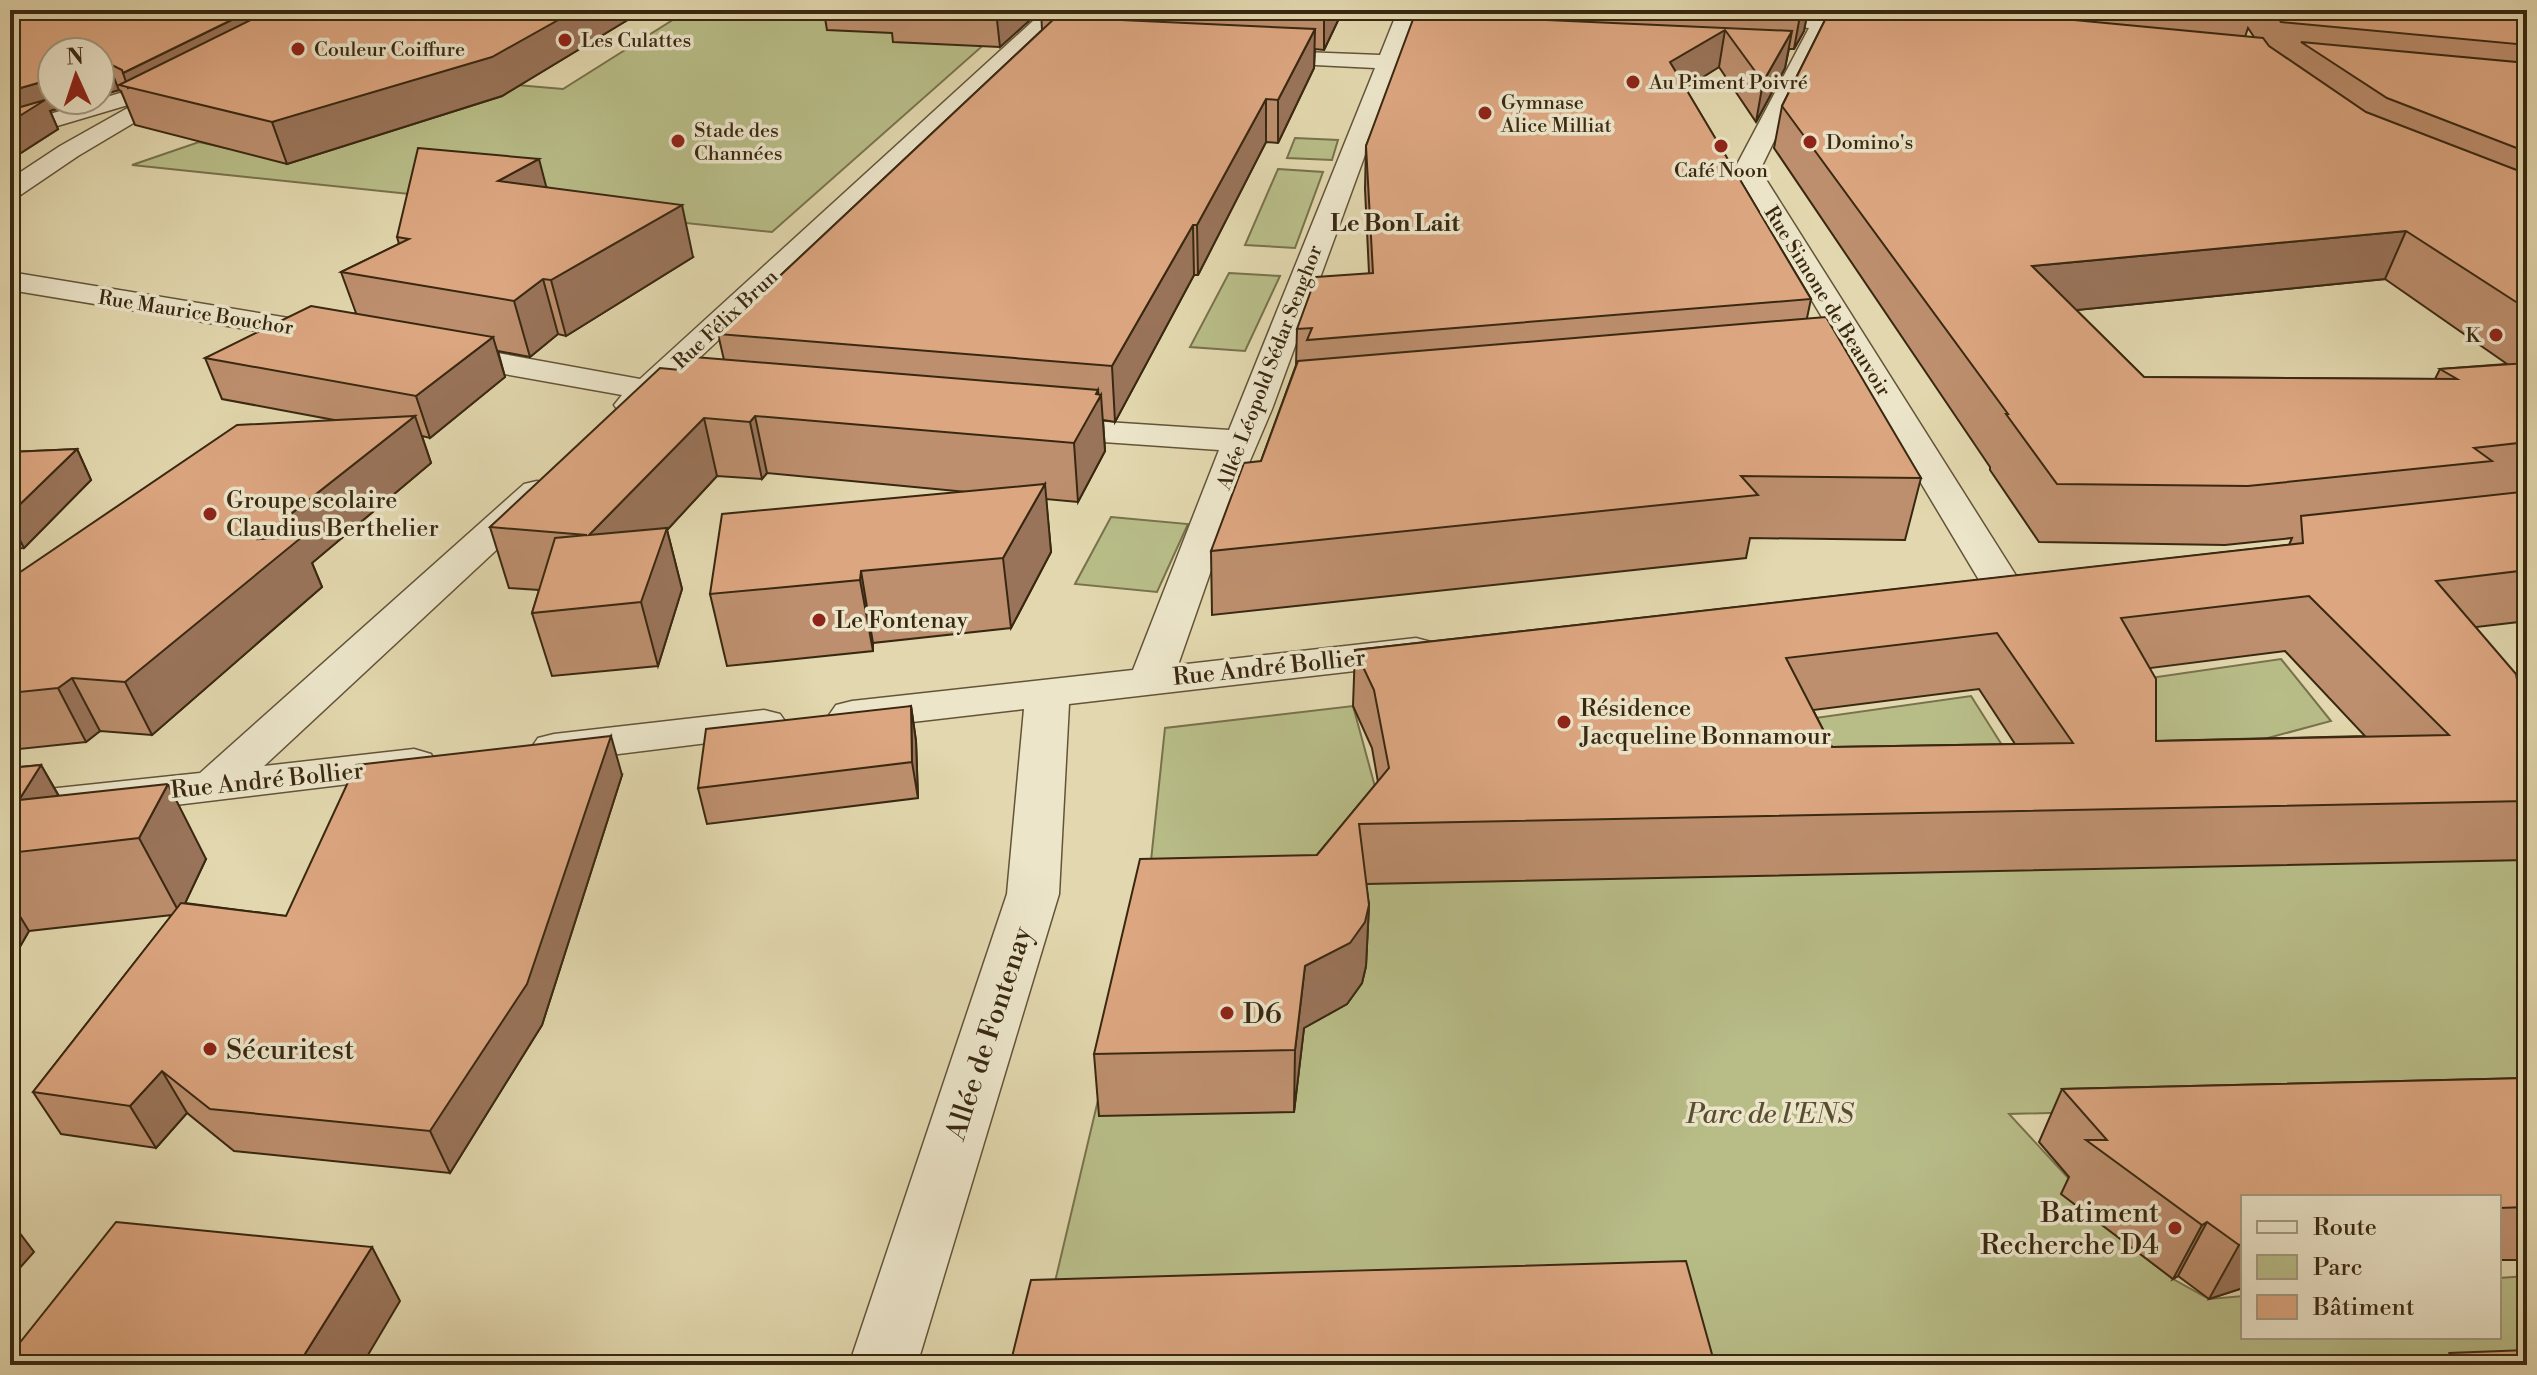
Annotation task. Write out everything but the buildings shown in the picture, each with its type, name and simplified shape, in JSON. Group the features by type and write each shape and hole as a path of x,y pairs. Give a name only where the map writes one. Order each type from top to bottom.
{"street":[{"name":"Rue Félix Brun","path":"603,431 1031,46 1056,10"},
{"name":"Allée Léopold Sédar Senghor","path":"1151,680 1240,441 1270,407 1403,48 1408,10"},
{"path":"1685,10 1824,17 1907,32"},
{"name":"Rue Simone de Beauvoir","path":"1824,17 1795,58 1747,170 1846,357 2021,582 1956,590"},
{"path":"1225,55 1403,48"},
{"path":"10,136 203,71 87,140 10,191"},
{"path":"10,136 87,140"},
{"name":"Rue Maurice Bouchor","path":"10,281 364,339"},
{"path":"410,347 646,391 732,402"},
{"path":"1017,426 1240,441"},
{"path":"213,787 560,471"},
{"name":"Rue André Bollier","path":"511,753 1455,646"},
{"name":"Allée de Fontenay","path":"883,1365 1033,894 1048,692"},
{"name":"Rue André Bollier","path":"10,809 448,760"}],"green space":[{"name":"Stade des Channées","path":"687,11 1005,26 772,232 132,165 199,142 230,149 263,139 260,63 563,89"},
{"path":"1295,138 1338,140 1332,160 1287,158"},
{"path":"1278,169 1323,172 1295,248 1245,245"},
{"path":"1229,273 1280,276 1245,351 1190,347"},
{"path":"1111,517 1188,524 1157,592 1075,584"},
{"path":"2281,659 2331,721 2149,770 2088,687"},
{"path":"1971,696 2007,753 1817,782 1787,722"},
{"name":"Parc de l'ENS","path":"1353,706 1386,827 2527,860 2527,1100 2009,1114 2083,1194 2063,1195 2173,1279 2209,1299 2241,1296 2241,1339 2501,1339 2501,1278 2527,1276 2527,1365 1673,1365 1040,1345 1148,889 1165,728"}],"place":[{"name":"Les Culattes","path":"565,40"},
{"name":"Couleur Coiffure","path":"298,49"},
{"name":"Au Piment Poivré","path":"1633,82"},
{"name":"Gymnase Alice Milliat","path":"1485,113"},
{"name":"Stade des Channées","path":"678,141"},
{"name":"Domino's","path":"1810,142"},
{"name":"Café Noon","path":"1721,146"},
{"name":"K","path":"2496,335"},
{"name":"Groupe scolaire Claudius Berthelier","path":"210,514"},
{"name":"Le Fontenay","path":"819,620"},
{"name":"Résidence Jacqueline Bonnamour","path":"1564,722"},
{"name":"D6","path":"1227,1013"},
{"name":"Sécuritest","path":"210,1049"},
{"name":"Batiment Recherche D4","path":"2175,1228"}],"district":[{"name":"Le Bon Lait","path":"1395,223"}]}
